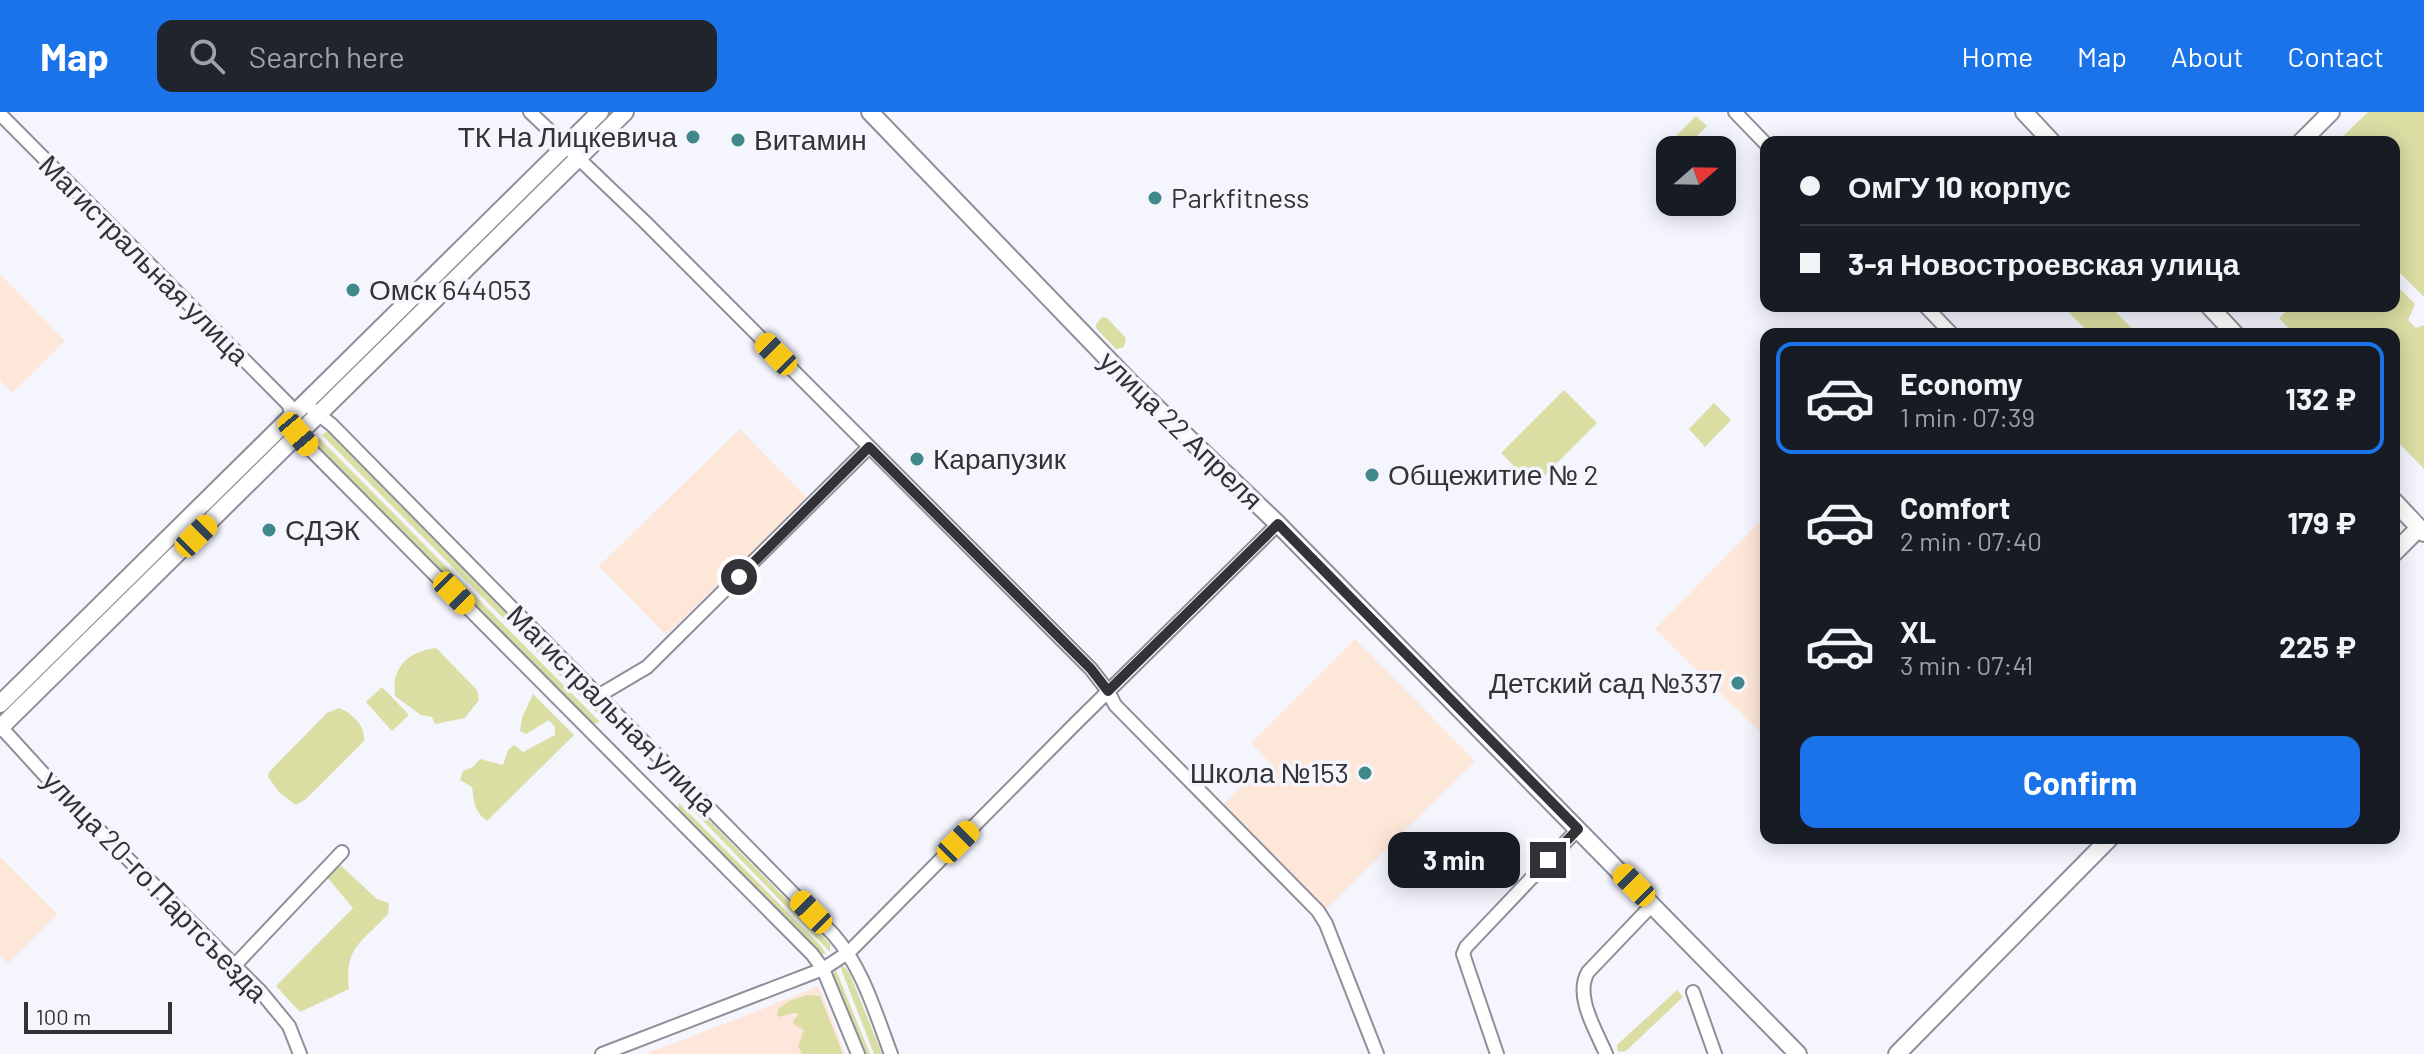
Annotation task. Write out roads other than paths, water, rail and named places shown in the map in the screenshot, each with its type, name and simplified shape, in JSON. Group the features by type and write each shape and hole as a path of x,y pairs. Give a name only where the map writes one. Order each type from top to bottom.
{"main road":[{"path":"0,704 294,410 600,112"},
{"path":"0,727 625,112"},
{"name":"улица 22 Апреля","path":"870,112 1141,393 1278,524 1798,1054"},
{"path":"2024,112 2046,136"},
{"path":"2307,136 2331,112"},
{"path":"2215,312 2229,328"},
{"path":"2400,507 2422,531 2400,548"},
{"path":"1897,1054 2104,844"}],"street":[{"path":"530,112 645,222 1091,669 1115,705 1318,911 1377,1054"},
{"path":"1735,112 1760,138"},
{"name":"Магистральная улица","path":"0,114 294,410 298,434 801,943 823,969 858,1054"},
{"path":"1931,312 1946,328"},
{"name":"Магистральная улица","path":"294,410 320,413 849,952 891,1054"},
{"path":"598,696 647,667 869,447"},
{"path":"602,1054 823,969 849,952 1278,524"},
{"name":"улица 20-го Партсъезда","path":"0,727 70,802 235,965 289,1026 300,1054"},
{"path":"1497,1054 1463,954 1466,947 1578,829"},
{"path":"235,965 342,852"},
{"path":"1606,1054 1582,993 1582,982 1653,904"},
{"path":"1693,992 1715,1054"}],"place":[{"name":"ТК На Лицкевича","path":"693,137"},
{"name":"Витамин","path":"738,140"},
{"name":"Parkfitness","path":"1155,198"},
{"name":"Омск 644053","path":"353,290"},
{"name":"Карапузик","path":"917,459"},
{"name":"Общежитие № 2","path":"1372,475"},
{"name":"СДЭК","path":"269,530"},
{"name":"Детский сад №337","path":"1738,683"},
{"name":"Школа №153","path":"1365,773"}]}
